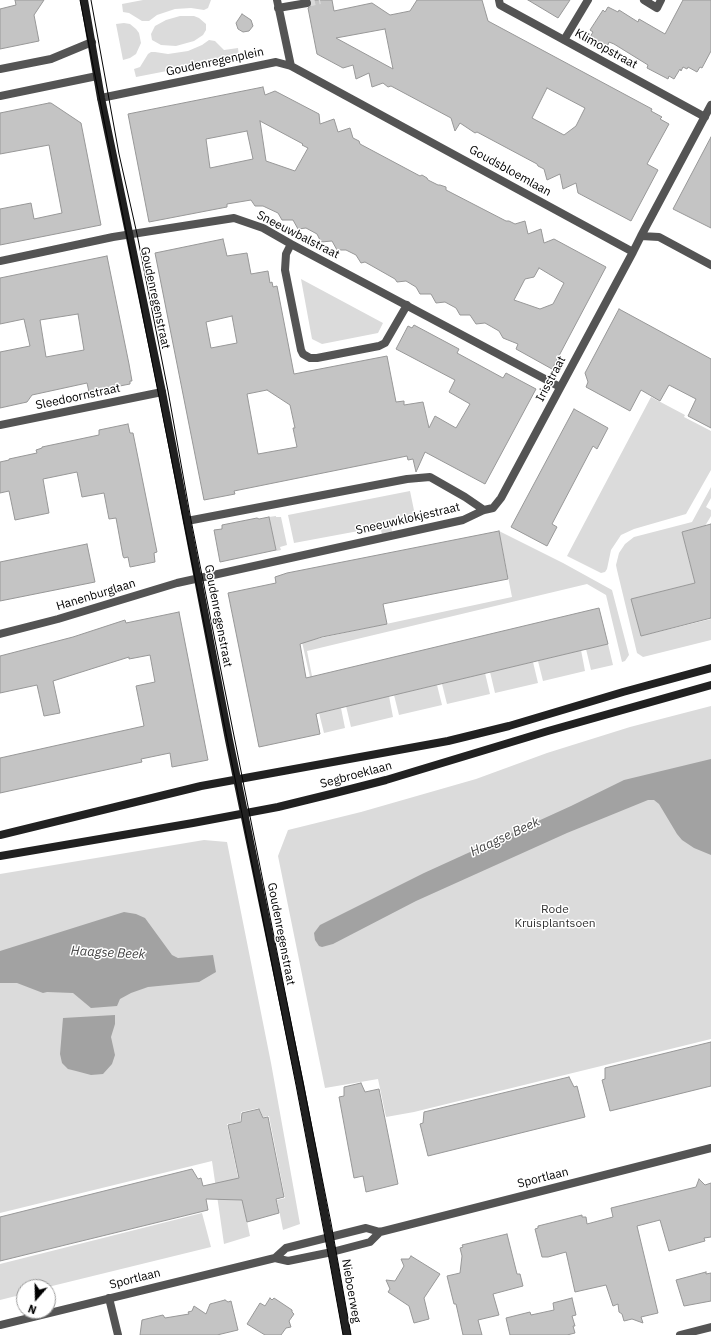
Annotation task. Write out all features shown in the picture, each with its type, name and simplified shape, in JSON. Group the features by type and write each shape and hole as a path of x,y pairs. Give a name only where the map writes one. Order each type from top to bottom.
{"main road":[{"name":"Goudenregenstraat","path":"84,0 101,98 162,392 332,1252"},
{"name":"Segbroeklaan","path":"0,835 201,786 448,741 509,726 629,690 711,668"},
{"name":"Segbroeklaan","path":"0,856 278,807 386,780 548,731 711,685"},
{"name":"Nieboerweg","path":"332,1252 347,1335"}],"street":[{"name":"Klimopstraat","path":"498,0 500,5 704,117"},
{"path":"564,40 588,0"},
{"path":"644,0 657,8 661,0"},
{"path":"291,66 278,4 306,3"},
{"path":"0,69 51,59 92,42"},
{"name":"Goudenregenplein","path":"101,98 276,62 291,66"},
{"name":"Goudsbloemlaan","path":"291,66 633,252"},
{"path":"0,96 97,76"},
{"path":"633,252 711,105"},
{"name":"Sneeuwbalstraat","path":"0,261 130,235 234,218 263,228 560,387"},
{"path":"641,236 659,237 711,265"},
{"path":"291,244 286,254 285,270 301,350 310,358 325,357 379,346 385,343 407,304"},
{"name":"Irisstraat","path":"484,510 493,508 501,498 633,252"},
{"name":"Sleedoornstraat","path":"0,425 162,392"},
{"name":"Sneeuwklokjestraat","path":"187,521 407,479 430,477 484,510"},
{"name":"Sneeuwklokjestraat","path":"198,579 463,520 484,510"},
{"name":"Hanenburglaan","path":"0,634 58,619 177,583 198,579"},
{"name":"Sportlaan","path":"275,1258 286,1248 329,1237 366,1228 380,1232 711,1148"},
{"name":"Sportlaan","path":"0,1325 275,1258 288,1260 332,1252 370,1242 380,1232"},
{"path":"109,1298 118,1335"},
{"path":"680,1335 711,1327"}],"green space":[{"path":"143,0 211,0 208,8 204,10 191,8 175,9 157,15 149,21 142,21 129,13 123,12 122,4"},
{"path":"180,16 194,16 199,18 206,24 206,30 203,35 194,41 176,46 161,45 152,40 151,34 155,26 166,20"},
{"path":"116,24 130,24 136,29 139,33 141,43 136,54 123,60"},
{"path":"209,40 215,41 224,50 238,48 239,57 136,77 134,69 140,67 148,54 151,52 168,54 188,51"},
{"path":"301,279 383,323 378,333 322,344 312,339"},
{"path":"651,397 711,431 711,470 686,514 634,529 621,535 611,550 607,569 605,572 601,573 567,556"},
{"path":"711,487 711,498 706,507 711,510 711,516 705,526 682,532 695,583 631,599 641,636 711,619 711,640 643,657 637,653 617,570 616,565 619,553 625,544 634,537 692,522"},
{"path":"410,491 416,520 391,524 392,532 382,534 380,527 294,543 288,515"},
{"path":"269,517 281,517 287,545 280,547 281,550 276,551"},
{"path":"499,531 563,563 612,590 629,655 625,661 622,662 606,595 587,584 307,651 312,676 310,677 302,642 512,597"},
{"path":"608,644 613,665 591,670 586,649"},
{"path":"581,650 585,671 543,681 538,661"},
{"path":"533,662 538,683 495,693 490,672"},
{"path":"485,673 490,694 447,704 442,684"},
{"path":"437,685 442,705 399,715 394,695"},
{"path":"389,696 393,717 351,727 346,706"},
{"name":"Rode Kruisplantsoen","path":"711,706 711,1039 414,1112 386,1117 378,1079 325,1088 278,856 288,830 361,812 476,779 547,753 630,727"},
{"path":"341,708 345,728 324,733 319,713"},
{"path":"204,840 227,842 271,1063 300,1224 283,1230 277,1200 285,1198 269,1116 263,1117 259,1108 241,1112 240,1122 227,1124 250,1236 224,1244 212,1161 0,1213 0,874"},
{"path":"202,1213 211,1247 56,1285 56,1279 16,1279 16,1296 0,1300 0,1264"}],"water":[{"name":"Haagse Beek","path":"711,759 711,855 694,848 682,840 659,804 654,800 648,800 567,833 416,901 333,944 322,947 319,946 315,940 314,933 320,925 424,873 571,806 624,780"},
{"name":"Haagse Beek","path":"124,912 136,914 145,918 172,955 178,958 213,955 216,972 199,982 148,987 120,999 117,1006 91,1008 73,993 43,993 17,983 0,983 0,951"},
{"path":"115,1015 115,1024 111,1037 115,1055 112,1064 103,1074 91,1075 68,1069 62,1063 60,1054 63,1018"}],"building":[{"path":"15,0 44,0 34,15 39,41 0,49 0,9 16,5"},
{"path":"312,0 332,0 334,11 372,3 390,15 410,11 417,0 482,0 488,21 652,109 651,111 662,117 660,119 669,124 647,164 658,170 631,221 578,193 576,183 563,189 560,174 547,180 544,169 537,164 477,132 475,133 460,123 455,131 451,118 391,86 388,87 383,83 372,87 369,73 356,79 353,65 343,68 317,54 308,8 312,5","holes":["385,29 393,69 336,38","547,88 585,108 576,126 564,135 532,118"]},
{"path":"528,0 570,0 558,18"},
{"path":"683,0 711,0 711,51 702,68 700,67 697,72 688,67 687,69 683,67 674,79 669,76 668,79 647,68 648,65 614,44 609,42 607,47 590,37 593,32 590,30 603,10 605,12 608,7 618,12 619,10 638,22 639,19 665,34"},
{"path":"242,14 251,20 253,26 249,31 243,32 238,29 236,23"},
{"path":"263,87 265,95 275,91 319,114 320,124 334,119 338,132 350,128 353,138 359,141 360,144 420,176 422,175 438,185 446,187 446,190 506,221 515,224 525,221 528,234 541,229 544,243 554,239 606,267 552,369 516,349 518,344 503,338 499,331 485,323 476,324 470,315 460,315 456,308 445,302 436,303 431,294 420,294 416,287 406,281 397,282 395,279 365,262 361,263 356,255 346,250 337,250 332,241 321,242 317,234 306,228 298,229 293,220 282,220 278,213 263,206 255,206 251,200 227,204 227,207 149,222 128,114","holes":["260,121 308,148 295,171 266,161","247,131 253,159 210,168 206,139","539,268 564,283 553,304 540,309 514,300 525,279 534,277"]},
{"path":"49,103 81,123 101,225 0,245 0,209 31,203 34,219 62,213 49,145 0,154 0,113"},
{"path":"711,137 711,228 673,209"},
{"path":"223,239 227,256 247,253 251,274 268,271 270,283 272,282 273,287 277,286 294,374 387,356 396,402 404,401 404,405 423,402 429,428 435,416 456,428 470,404 449,392 455,380 396,349 408,326 412,328 414,325 459,349 457,353 503,378 506,373 536,389 485,484 425,452 416,472 413,459 408,460 407,456 234,491 235,494 204,500 155,253","holes":["232,316 237,343 211,348 206,322","267,390 290,405 297,447 258,454 247,394"]},
{"path":"107,256 129,364 132,381 130,381 130,384 89,392 87,383 32,395 27,402 0,408 0,352 30,346 24,319 0,324 0,278","holes":["78,314 84,350 46,357 40,320"]},
{"path":"619,309 711,359 711,428 688,416 696,399 669,385 660,401 641,390 630,411 586,387 588,382 585,373"},
{"path":"574,409 608,428 597,449 593,446 552,524 557,527 547,546 511,527"},
{"path":"128,424 130,433 133,433 157,552 154,553 155,562 130,567 128,557 124,558 123,556 116,518 109,519 104,493 82,497 77,472 43,479 49,513 15,520 9,491 0,493 0,462 37,453 36,450 42,447 99,435 99,430"},
{"path":"269,517 276,550 220,562 214,530 222,529 222,525"},
{"path":"711,524 711,618 641,636 631,599 695,583 682,532"},
{"path":"499,531 508,579 383,604 387,624 322,637 300,644 306,678 599,608 608,644 319,713 316,714 320,734 259,747 228,593 276,583 275,577 287,573"},
{"path":"87,544 95,582 0,601 0,562"},
{"path":"179,612 208,760 172,767 170,753 141,759 142,762 0,793 0,758 144,726 136,686 155,682 150,655 129,659 129,657 53,681 60,713 44,716 37,685 0,693 0,656 73,637 125,620 126,623"},
{"path":"711,1042 711,1086 610,1111 602,1080 605,1079 605,1068"},
{"path":"569,1077 574,1087 577,1086 585,1117 428,1156 420,1124 423,1123 424,1112"},
{"path":"361,1083 365,1092 379,1089 398,1184 366,1192 363,1176 354,1178 339,1097 344,1096 344,1087"},
{"path":"259,1109 263,1118 268,1117 284,1197 276,1199 279,1213 247,1222 242,1200 206,1199 208,1210 0,1261 0,1217 192,1169 198,1179 201,1178 203,1186 239,1178 228,1125 241,1122 242,1113"},
{"path":"699,1179 705,1185 711,1183 711,1237 704,1238 705,1241 669,1251 660,1220 637,1226 658,1313 641,1317 643,1323 632,1319 624,1321 622,1314 619,1312 618,1304 613,1306 606,1285 575,1292 566,1252 548,1257 542,1257 535,1229 538,1228 538,1226 582,1215 582,1217 586,1217 587,1224 613,1217 611,1208 696,1187"},
{"path":"507,1234 517,1274 520,1274 523,1286 493,1294 499,1315 478,1320 482,1335 463,1335 456,1304 454,1304 447,1276 460,1273 462,1256 460,1248 463,1247 462,1245"},
{"path":"411,1256 440,1274 424,1298 429,1319 414,1323 409,1306 388,1292 390,1289 386,1280 395,1281 404,1266 401,1259 409,1259"},
{"path":"706,1272 706,1274 711,1273 711,1301 684,1306 676,1280"},
{"path":"270,1298 272,1300 274,1298 292,1310 294,1314 289,1321 291,1327 286,1328 281,1335 265,1335 247,1324 260,1303 265,1306"},
{"path":"572,1298 576,1315 572,1316 575,1326 573,1326 575,1333 567,1335 510,1335 506,1318 530,1312 531,1315 554,1310 553,1303"},
{"path":"225,1300 228,1302 231,1301 238,1330 217,1335 140,1335 142,1320 163,1315 165,1318 189,1314 188,1312 192,1311 194,1306 206,1314 210,1304"}],"tunnel":[{"path":"307,3 320,0"}],"tram line":[{"path":"80,0 296,1085 343,1335"},
{"path":"91,0 119,154 137,234 168,391 191,520 331,1223 351,1335"}]}
